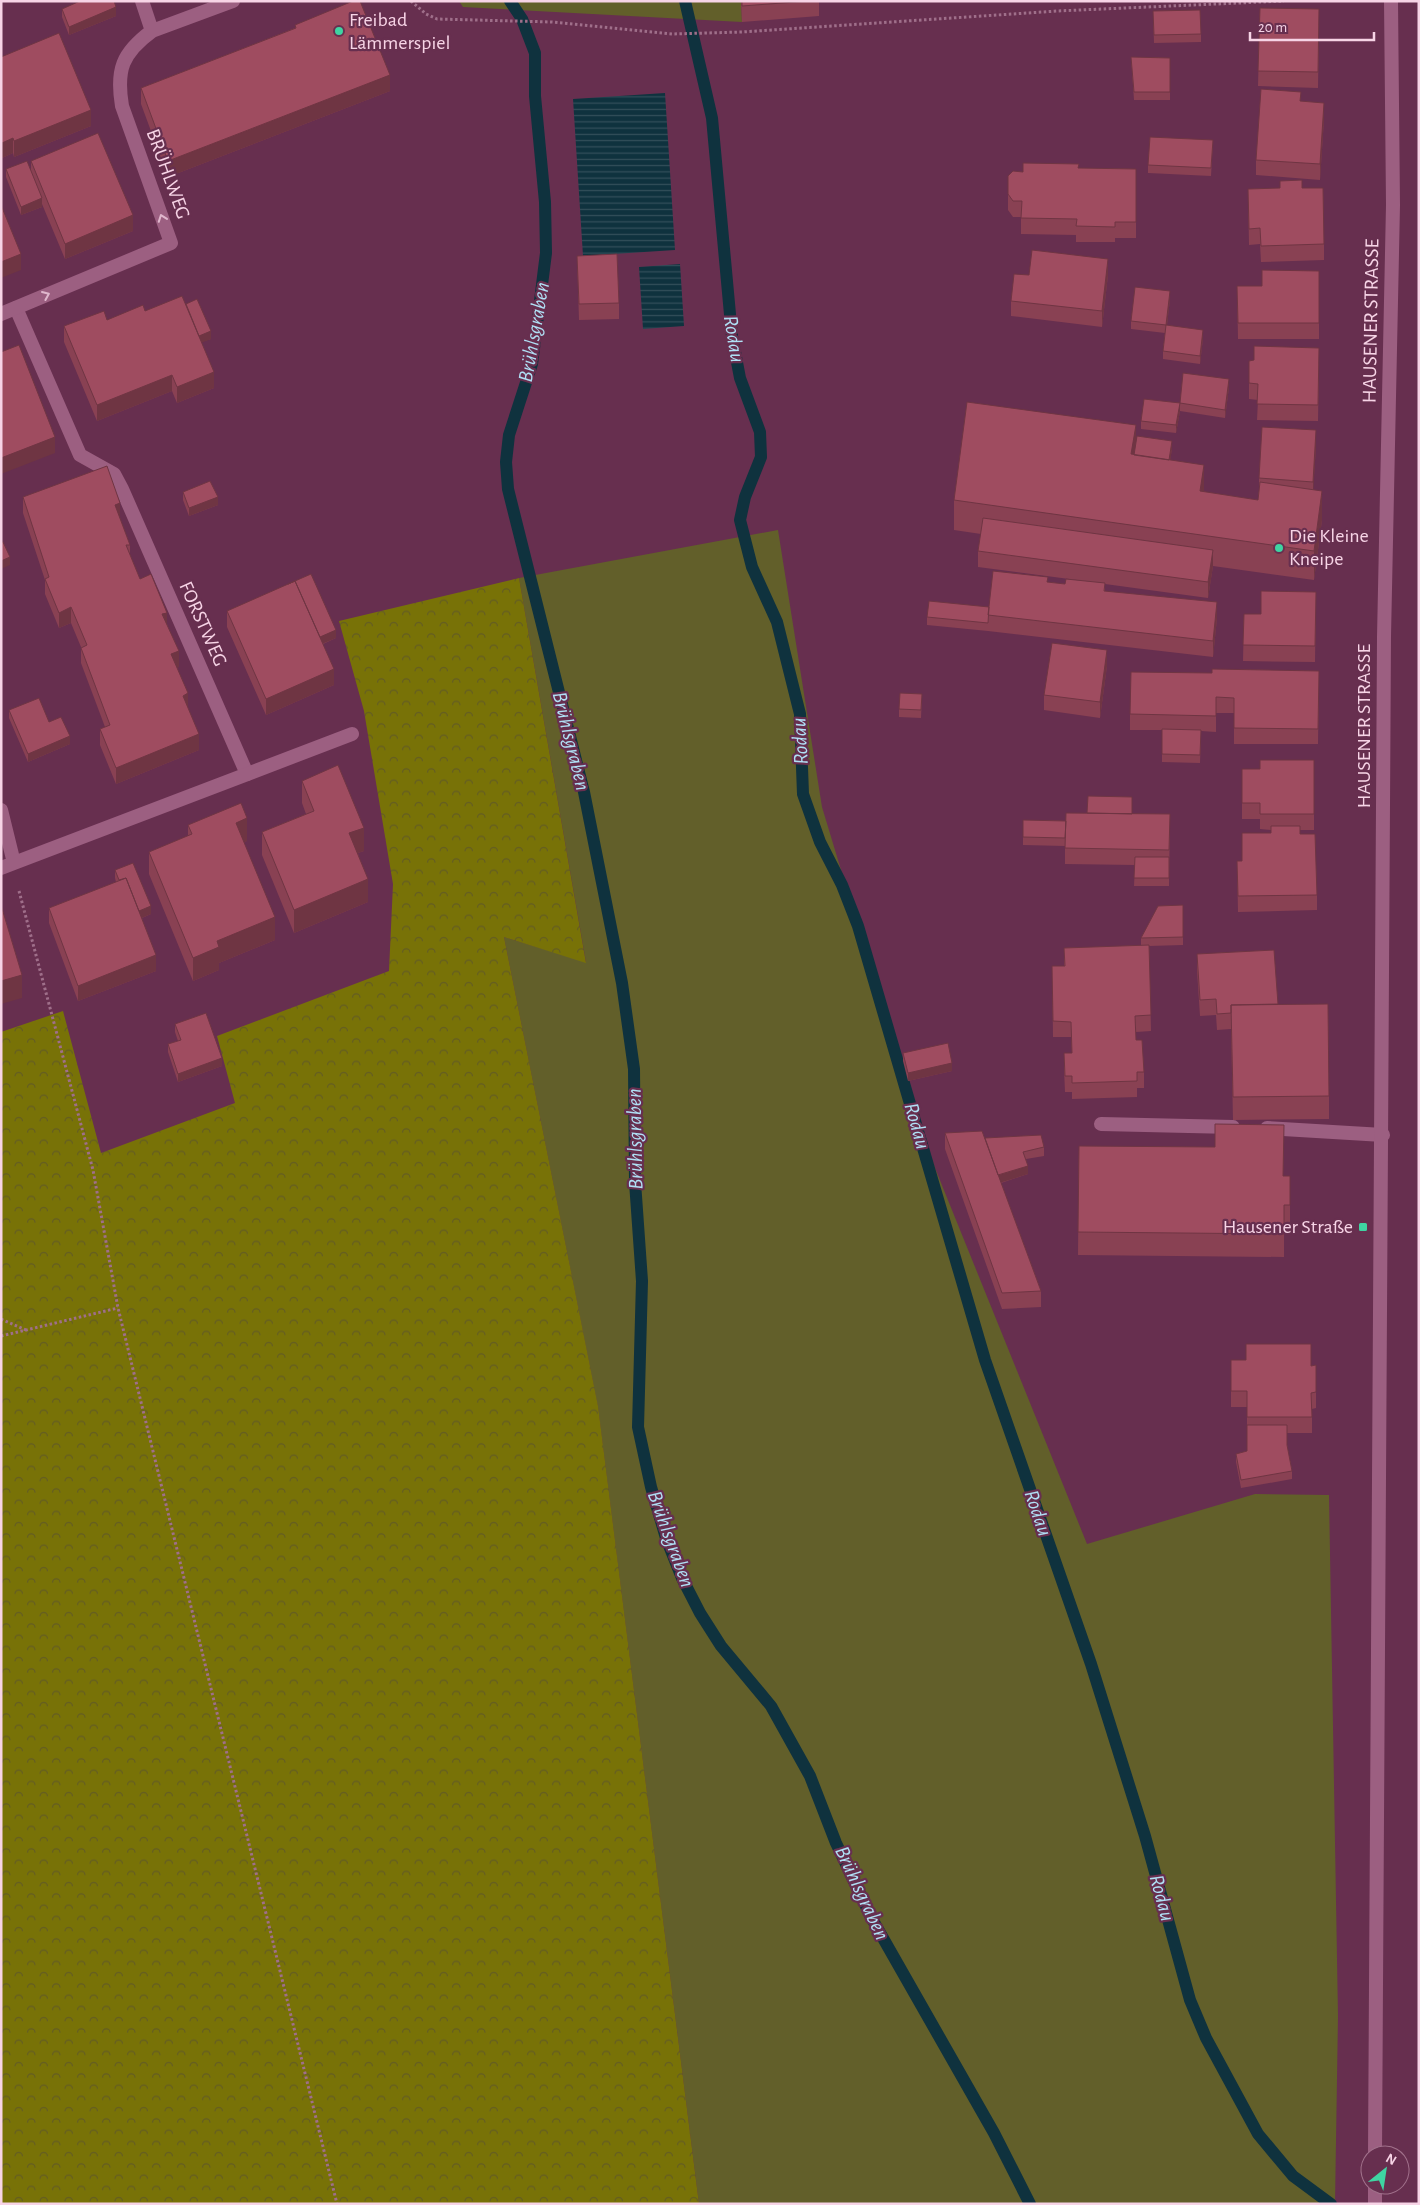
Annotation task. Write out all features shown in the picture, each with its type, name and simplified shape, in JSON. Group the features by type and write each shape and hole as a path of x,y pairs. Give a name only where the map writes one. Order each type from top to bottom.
{"main road":[{"path":"142,1 152,31 233,1"},
{"name":"HAUSENER STRASSE","path":"1375,2145 1383,1135 1384,637 1393,205 1391,1"},
{"name":"BRÜHLWEG","path":"1,314 171,243 122,106 118,84 120,70 126,57 140,40 152,31"},
{"name":"FORSTWEG","path":"16,308 80,455 114,474 122,489 247,774"},
{"path":"1,810 7,866 352,734"},
{"path":"1101,1124 1251,1128 1383,1135"}],"path":[{"path":"411,1 421,11 437,19 552,22 672,34 742,32 1057,11 1284,1"},
{"path":"7,866 19,891 93,1170 118,1308 337,2204"},
{"path":"1,1336 118,1308"},
{"path":"1,1319 26,1330"}],"shaded area":[{"path":"459,1 741,1 742,22 463,7"},
{"path":"778,530 822,807 899,1062 935,1168 1087,1544 1255,1494 1329,1495 1338,2016 1335,2204 699,2204 598,1407 504,937 586,962 519,578"}],"green space":[{"path":"519,578 586,963 504,937 598,1406 699,2204 1,2204 1,1032 63,1011 101,1153 235,1103 217,1036 389,971 393,884 364,711 339,621"}],"water":[{"path":"665,93 675,250 583,256 573,99"},
{"path":"680,264 684,326 643,329 639,267"}],"building":[{"path":"80,1 114,1 116,7 69,27 62,9"},
{"path":"353,1 360,1 390,75 168,161 141,88 296,28 295,25"},
{"path":"742,1 809,1 742,6"},
{"path":"1260,8 1319,9 1318,72 1258,71"},
{"path":"1200,10 1201,34 1154,35 1153,11"},
{"path":"59,33 91,110 14,141 13,138 2,143 1,57"},
{"path":"1131,57 1170,58 1170,92 1134,92"},
{"path":"1261,89 1301,92 1300,101 1324,103 1320,164 1256,160"},
{"path":"98,133 133,215 65,244 31,161"},
{"path":"1150,137 1213,140 1211,168 1148,165"},
{"path":"27,161 42,198 21,207 6,169"},
{"path":"1023,163 1079,164 1078,168 1136,169 1136,222 1115,222 1115,227 1076,226 1077,219 1021,218 1022,201 1013,201 1008,194 1008,176 1013,171 1023,172"},
{"path":"1302,180 1302,188 1323,188 1324,244 1261,246 1260,228 1249,229 1248,189 1280,188 1280,181"},
{"path":"1,205 21,254 1,262"},
{"path":"1032,250 1108,259 1102,311 1011,301 1014,274 1029,275"},
{"path":"617,254 619,303 579,304 577,256"},
{"path":"1262,270 1319,271 1319,323 1238,323 1237,286 1262,286"},
{"path":"1135,287 1170,291 1166,325 1131,321"},
{"path":"182,296 214,372 177,387 172,375 97,405 64,326 104,311 107,320 143,305 145,311"},
{"path":"197,299 211,331 199,336 186,304"},
{"path":"1166,325 1203,330 1200,356 1163,351"},
{"path":"19,345 55,437 1,458 1,352"},
{"path":"1254,346 1319,348 1318,405 1257,404 1258,384 1249,383 1249,361 1254,360"},
{"path":"1183,373 1229,379 1225,410 1180,403"},
{"path":"1144,399 1180,403 1176,425 1141,421"},
{"path":"967,402 1136,425 1131,454 1204,465 1200,491 1258,500 1260,482 1322,491 1314,551 954,500"},
{"path":"1262,427 1316,430 1313,482 1259,478"},
{"path":"1137,436 1172,441 1169,460 1134,455"},
{"path":"107,466 120,503 115,505 130,545 126,545 140,579 151,574 167,613 162,614 179,651 171,654 188,693 183,696 199,734 116,768 100,729 110,725 81,648 87,645 71,607 59,613 45,579 49,577 23,497"},
{"path":"210,481 218,497 189,508 183,492"},
{"path":"983,518 1213,550 1208,582 978,551"},
{"path":"1,542 3,542 10,557 1,561"},
{"path":"993,571 1048,577 1047,582 1065,584 1066,579 1105,583 1104,591 1217,602 1213,641 988,615"},
{"path":"311,574 336,630 320,637 295,581 288,584"},
{"path":"295,581 334,669 266,699 227,611"},
{"path":"1261,591 1316,592 1315,646 1243,645 1244,614 1261,614"},
{"path":"929,601 989,607 988,623 927,617"},
{"path":"1052,643 1107,650 1100,702 1044,695"},
{"path":"1212,669 1319,671 1318,729 1234,728 1234,698 1216,697 1216,716 1130,714 1131,672 1212,673"},
{"path":"900,693 922,694 921,710 899,709"},
{"path":"39,698 49,722 61,717 70,736 28,754 9,710"},
{"path":"1162,729 1201,730 1200,755 1162,754"},
{"path":"1260,760 1314,760 1314,814 1260,814 1260,803 1242,803 1242,769 1260,769"},
{"path":"338,765 364,828 349,833 368,879 294,910 262,832 314,811 302,781"},
{"path":"1088,796 1132,797 1132,814 1087,813"},
{"path":"241,803 247,818 236,823 275,917 217,941 219,947 193,958 149,852 192,834 188,825"},
{"path":"1066,813 1170,814 1169,850 1065,848"},
{"path":"1023,820 1066,821 1065,838 1023,837"},
{"path":"1271,826 1300,826 1300,834 1315,834 1317,895 1238,896 1237,861 1242,861 1242,833 1271,833"},
{"path":"1135,857 1169,857 1169,878 1134,878"},
{"path":"133,863 151,906 139,911 126,878 119,880 115,870"},
{"path":"126,878 156,955 78,986 49,908"},
{"path":"1,905 22,975 1,981"},
{"path":"1183,905 1183,937 1141,938 1158,906"},
{"path":"1149,945 1151,1015 1135,1016 1136,1040 1142,1040 1144,1072 1137,1072 1137,1081 1072,1083 1072,1076 1065,1076 1064,1053 1072,1053 1071,1022 1053,1021 1052,966 1065,966 1064,948"},
{"path":"1274,950 1278,1004 1231,1005 1231,1013 1217,1014 1216,999 1200,1000 1197,954"},
{"path":"1328,1004 1329,1096 1233,1097 1231,1005"},
{"path":"206,1013 222,1058 178,1074 168,1044 181,1040 175,1024"},
{"path":"948,1043 952,1063 908,1073 903,1053"},
{"path":"1215,1124 1284,1125 1283,1176 1290,1176 1290,1205 1284,1205 1284,1234 1078,1232 1079,1146 1215,1147"},
{"path":"982,1131 1041,1291 1002,1293 945,1133"},
{"path":"1041,1135 1044,1147 1023,1152 1028,1166 998,1175 985,1138"},
{"path":"1246,1344 1311,1344 1311,1366 1316,1365 1316,1392 1311,1393 1312,1417 1247,1417 1247,1391 1231,1391 1231,1360 1246,1360"},
{"path":"1247,1425 1287,1425 1287,1445 1292,1471 1241,1480 1236,1454 1247,1451"}],"waterway":[{"name":"Brühlsgraben","path":"510,1 522,19 535,53 535,96 545,202 546,253 532,364 509,435 506,462 508,489 584,792 622,983 634,1069 635,1182 642,1281 638,1427 651,1487 666,1538 682,1578 700,1613 721,1646 771,1706 810,1776 836,1843 871,1917 994,2133 1030,2204"},
{"name":"Rodau","path":"685,1 712,118 732,336 740,378 760,432 761,457 745,497 740,520 752,567 777,622 800,714 803,794 820,842 842,885 858,926 985,1360 1091,1664 1145,1836 1190,2000 1206,2038 1258,2134 1293,2176 1331,2204"}],"place":[{"name":"Freibad Lämmerspiel","path":"339,31"},
{"name":"Die Kleine Kneipe","path":"1279,548"},
{"name":"Hausener Straße","path":"1363,1227"}]}
